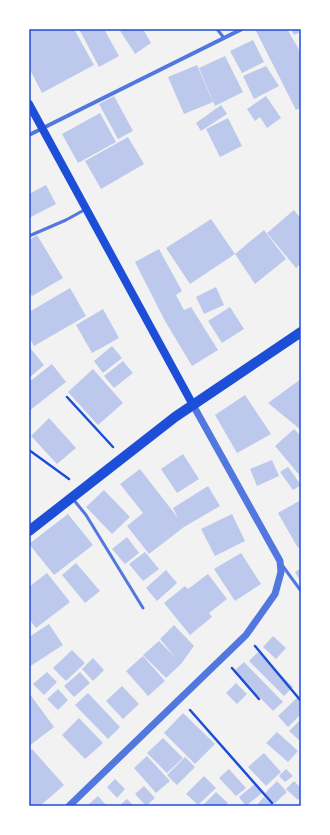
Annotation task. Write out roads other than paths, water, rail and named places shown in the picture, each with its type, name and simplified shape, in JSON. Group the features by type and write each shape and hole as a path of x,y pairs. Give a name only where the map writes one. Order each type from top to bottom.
{"main road":[{"path":"29,104 193,405"},
{"path":"29,531 175,417 301,332"}],"street":[{"path":"29,134 242,29"},
{"path":"69,806 246,635 275,594 281,572 280,562 193,405"}],"lane":[{"path":"217,29 224,38"},
{"path":"29,236 66,220 86,209"},
{"path":"72,498 86,515 143,608"},
{"path":"280,562 301,591"}]}
